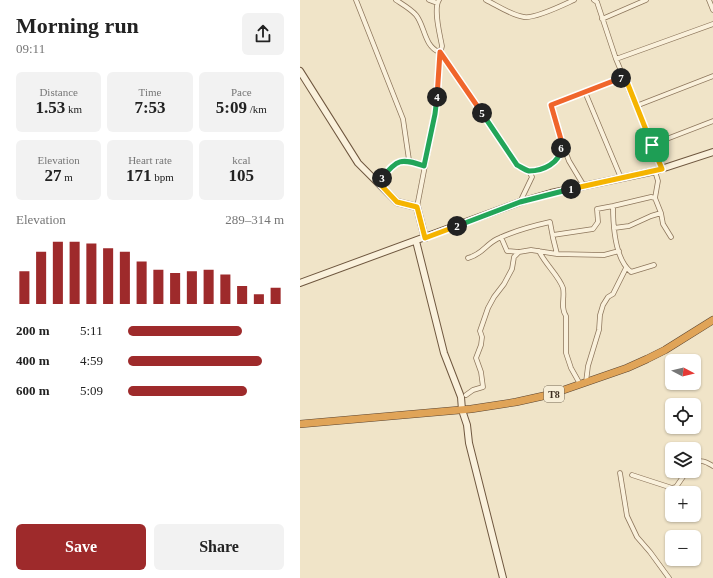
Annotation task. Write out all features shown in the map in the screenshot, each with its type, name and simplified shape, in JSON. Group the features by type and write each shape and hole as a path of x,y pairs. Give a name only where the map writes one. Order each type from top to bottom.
{"highway":[{"name":"T8","path":"300,424 462,410 516,402 552,394 647,360 713,320"}],"street":[{"path":"356,0 402,119 409,160"},
{"path":"396,0 415,13 429,42 436,50 440,52 517,165 529,171 550,166 558,160 562,143"},
{"path":"425,238 417,207 435,114 440,52 442,46 436,10 438,1 429,0"},
{"path":"486,0 515,15 526,17 549,11 574,0"},
{"path":"594,0 597,2 616,59 625,77 662,169"},
{"path":"602,19 646,0"},
{"path":"709,0 713,10"},
{"path":"616,59 713,24"},
{"path":"300,71 358,164 397,202 417,207"},
{"path":"636,106 713,76"},
{"path":"584,186 569,161 551,105 618,78 625,77"},
{"path":"585,92 621,178"},
{"path":"652,145 713,121"},
{"path":"300,283 520,202 552,193 656,171 713,152"},
{"path":"378,182 398,161 409,160 424,166"},
{"path":"520,202 532,177 529,171"},
{"path":"656,171 658,181 655,198 661,213 663,224 671,237"},
{"path":"553,235 593,229 598,222 597,208 613,206 651,197 655,198"},
{"path":"613,206 614,228 619,252 622,262 626,268 631,272 654,265"},
{"path":"614,228 629,226 661,213"},
{"path":"468,258 476,255 501,237 515,231 550,222 558,254"},
{"path":"501,237 507,251 519,252 530,250 558,254 604,255 619,252"},
{"path":"416,241 444,353 461,396 462,410 467,425 469,443 503,578"},
{"path":"539,251 544,262 552,270 563,289 562,311 566,316 566,353 571,368 583,383"},
{"path":"466,395 473,390 484,387 476,358 481,345 482,337 480,331 488,308 504,284 512,269 514,257 519,252"},
{"path":"583,383 599,330 603,305 612,294 626,268"},
{"path":"701,461 713,466"},
{"path":"620,473 627,516 630,523 637,537 669,578"},
{"path":"632,475 672,488 676,487 682,478"}],"route":[{"path":"440,52 517,165 525,170 529,171 541,169 550,166 558,160 562,143 551,105 618,78 625,77 652,145 662,169 552,193 520,202 425,238 417,207 397,202 378,182 398,161 409,160 424,166 435,114 440,52"}]}
